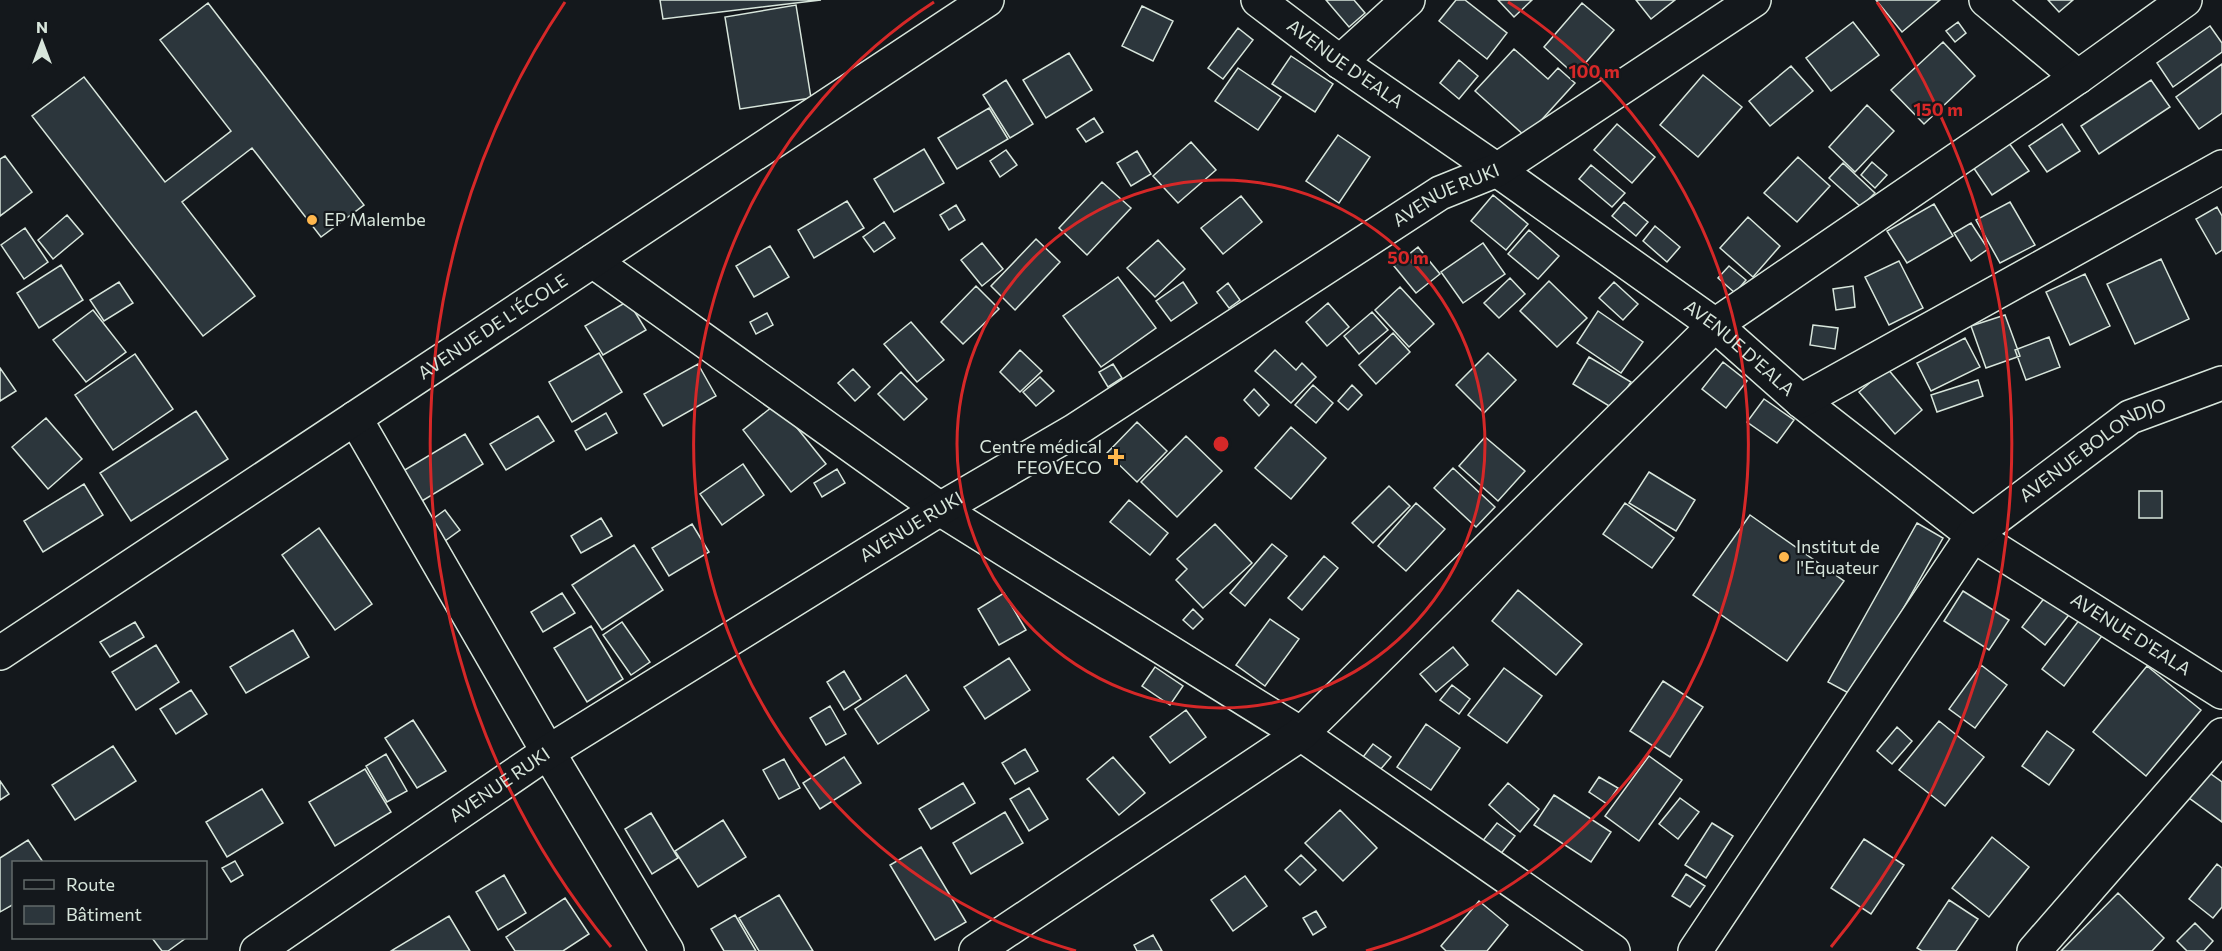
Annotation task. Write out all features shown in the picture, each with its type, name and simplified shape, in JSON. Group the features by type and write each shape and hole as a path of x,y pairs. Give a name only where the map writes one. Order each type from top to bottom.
{"street":[{"name":"AVENUE DE L'ÉCOLE","path":"0,653 987,0"},
{"name":"AVENUE D'EALA","path":"1258,0 1341,62 1714,325 1802,401 1973,535 2222,692"},
{"path":"1341,62 1408,0"},
{"name":"AVENUE RUKI","path":"257,951 548,752 940,509 1074,431 1440,193 1497,170 1754,0"},
{"path":"1986,0 2078,77"},
{"path":"976,951 1301,734 1714,325 2078,77 2185,0"},
{"path":"1802,401 2222,167"},
{"path":"593,261 940,509 1301,734 1613,951"},
{"name":"AVENUE BOLONDJO","path":"1695,951 1973,535 2130,417 2222,383"},
{"path":"355,418 548,752 667,951"},
{"path":"2034,951 2222,735"}],"building":[{"path":"660,0 821,0 663,19"},
{"path":"1326,0 1354,0 1365,13 1349,27"},
{"path":"1456,0 1465,0 1507,33 1487,59 1439,21"},
{"path":"1498,0 1532,0 1514,17"},
{"path":"1636,0 1675,0 1651,19"},
{"path":"1876,0 1940,0 1902,32"},
{"path":"2048,0 2073,0 2059,12"},
{"path":"208,3 364,205 321,237 252,148 182,202 255,296 203,336 32,116 84,77 165,182 231,131 160,40"},
{"path":"1582,3 1614,30 1575,75 1544,47"},
{"path":"796,5 811,98 740,109 725,17"},
{"path":"1142,6 1173,21 1153,61 1122,46"},
{"path":"1853,22 1879,55 1831,91 1806,58"},
{"path":"1958,22 1966,33 1955,42 1946,31"},
{"path":"2210,26 2222,43 2222,52 2173,87 2157,63"},
{"path":"1238,28 1253,40 1223,79 1208,68"},
{"path":"1943,42 1975,76 1924,124 1891,90"},
{"path":"1514,49 1548,79 1558,68 1575,83 1526,137 1475,91"},
{"path":"1069,53 1092,90 1046,118 1023,80"},
{"path":"1291,56 1333,84 1315,112 1272,84"},
{"path":"1459,60 1478,76 1459,99 1440,83"},
{"path":"2222,64 2222,113 2199,129 2176,97"},
{"path":"1791,66 1813,91 1770,126 1749,101"},
{"path":"1238,68 1281,97 1258,130 1215,101"},
{"path":"1703,75 1742,107 1698,157 1660,125"},
{"path":"1006,80 1033,124 1010,138 983,95"},
{"path":"2151,80 2170,107 2099,154 2081,126"},
{"path":"1867,105 1894,131 1855,172 1829,147"},
{"path":"989,108 1008,139 957,169 938,138"},
{"path":"1094,118 1103,132 1086,142 1077,129"},
{"path":"1617,124 1655,157 1632,183 1594,150"},
{"path":"2062,124 2080,151 2047,172 2029,146"},
{"path":"1338,135 1370,157 1339,203 1306,181"},
{"path":"1191,142 1216,170 1178,203 1153,176"},
{"path":"2009,143 2029,171 1992,195 1973,167"},
{"path":"924,149 944,183 894,212 874,179"},
{"path":"1006,150 1017,165 1000,177 990,161"},
{"path":"1137,151 1151,174 1131,186 1117,163"},
{"path":"5,156 32,192 0,216 0,159"},
{"path":"1798,157 1830,186 1797,222 1764,193"},
{"path":"1872,162 1887,175 1875,188 1861,175"},
{"path":"1843,163 1875,193 1861,207 1829,178"},
{"path":"1591,165 1625,193 1612,207 1579,179"},
{"path":"1102,182 1131,208 1087,255 1059,228"},
{"path":"1493,195 1528,224 1506,250 1471,221"},
{"path":"1241,196 1262,222 1223,254 1201,228"},
{"path":"847,201 864,228 814,258 798,230"},
{"path":"1624,202 1648,222 1636,236 1612,216"},
{"path":"2010,202 2035,245 2000,263 1976,220"},
{"path":"1934,204 1953,236 1907,263 1887,231"},
{"path":"956,205 965,220 949,230 940,215"},
{"path":"2217,207 2222,216 2222,250 2216,254 2196,219"},
{"path":"67,215 83,234 53,259 38,240"},
{"path":"1748,217 1780,246 1753,277 1720,248"},
{"path":"884,222 895,238 874,252 863,237"},
{"path":"1971,223 1988,249 1971,261 1954,233"},
{"path":"1655,226 1680,247 1667,262 1643,241"},
{"path":"25,228 48,262 24,279 1,245"},
{"path":"1529,230 1559,256 1538,279 1508,254"},
{"path":"1036,239 1060,262 1015,310 991,286"},
{"path":"1158,240 1185,269 1155,297 1127,268"},
{"path":"982,243 1003,269 982,286 961,260"},
{"path":"1483,243 1505,274 1463,303 1441,272"},
{"path":"770,246 789,277 754,297 736,266"},
{"path":"1418,247 1440,274 1416,293 1394,266"},
{"path":"2161,259 2189,319 2135,344 2107,284"},
{"path":"1899,261 1923,308 1889,325 1865,277"},
{"path":"61,265 83,300 39,328 17,293"},
{"path":"1729,266 1746,280 1735,293 1718,278"},
{"path":"2085,274 2110,326 2070,345 2046,292"},
{"path":"1118,277 1156,328 1101,367 1063,316"},
{"path":"1510,278 1525,294 1499,318 1484,303"},
{"path":"1549,281 1587,318 1557,347 1520,311"},
{"path":"119,282 133,303 104,321 90,300"},
{"path":"1183,282 1197,303 1171,321 1156,301"},
{"path":"1614,282 1638,304 1623,320 1599,298"},
{"path":"1228,283 1240,300 1229,308 1217,292"},
{"path":"976,286 999,309 963,344 941,322"},
{"path":"1853,286 1855,307 1836,310 1833,289"},
{"path":"1400,287 1434,324 1409,347 1375,310"},
{"path":"628,301 646,330 603,355 585,326"},
{"path":"1328,303 1349,327 1327,346 1306,322"},
{"path":"93,310 126,352 86,382 53,340"},
{"path":"1598,311 1643,342 1621,373 1577,343"},
{"path":"1372,312 1388,330 1359,354 1344,336"},
{"path":"767,313 773,325 756,334 750,322"},
{"path":"2005,315 2020,356 1986,368 1971,326"},
{"path":"911,322 944,360 917,382 884,344"},
{"path":"1813,325 1838,328 1835,349 1810,345"},
{"path":"1393,333 1410,352 1376,384 1359,365"},
{"path":"2049,337 2060,367 2026,380 2015,350"},
{"path":"1965,338 1980,367 1931,391 1917,363"},
{"path":"1020,350 1042,371 1020,392 1000,372"},
{"path":"1275,350 1296,370 1302,363 1316,377 1291,403 1255,371"},
{"path":"599,353 622,392 572,422 549,382"},
{"path":"1488,353 1516,380 1484,413 1456,385"},
{"path":"135,354 173,409 113,450 75,395"},
{"path":"1589,357 1631,382 1614,409 1573,384"},
{"path":"1723,362 1747,381 1726,408 1702,389"},
{"path":"698,364 716,396 663,426 644,394"},
{"path":"1113,364 1122,378 1108,387 1099,372"},
{"path":"0,368 16,391 0,401"},
{"path":"1887,368 1922,410 1895,434 1859,392"},
{"path":"853,369 870,387 855,401 838,383"},
{"path":"901,372 927,399 904,420 878,394"},
{"path":"1040,377 1054,391 1036,406 1023,392"},
{"path":"1978,380 1983,396 1937,412 1931,395"},
{"path":"1313,385 1333,403 1316,423 1295,405"},
{"path":"1352,385 1362,395 1348,410 1338,401"},
{"path":"1254,389 1269,405 1259,416 1244,400"},
{"path":"1764,399 1794,420 1777,443 1747,422"},
{"path":"777,403 826,464 791,492 743,430"},
{"path":"196,411 228,459 131,521 100,473"},
{"path":"606,413 617,433 586,450 575,431"},
{"path":"538,416 554,441 506,470 490,444"},
{"path":"46,418 82,459 48,489 12,447"},
{"path":"1137,422 1167,451 1137,482 1107,453"},
{"path":"1291,427 1326,458 1291,499 1255,468"},
{"path":"465,434 483,464 422,501 403,471"},
{"path":"1186,436 1222,471 1177,517 1141,482"},
{"path":"1485,437 1525,471 1498,501 1459,466"},
{"path":"743,464 764,495 722,525 700,494"},
{"path":"1453,468 1495,507 1476,527 1434,488"},
{"path":"837,469 845,483 822,497 814,483"},
{"path":"1649,472 1695,500 1676,531 1629,503"},
{"path":"84,484 103,515 43,552 24,521"},
{"path":"1389,486 1410,506 1373,543 1352,523"},
{"path":"2139,491 2162,491 2162,518 2139,518"},
{"path":"1129,500 1168,533 1150,555 1110,522"},
{"path":"1416,503 1445,529 1406,571 1378,546"},
{"path":"1625,503 1674,538 1652,568 1603,534"},
{"path":"445,510 460,530 445,541 430,521"},
{"path":"1750,515 1844,581 1787,661 1693,595"},
{"path":"601,518 612,536 581,553 571,536"},
{"path":"1917,523 1943,538 1854,696 1828,682"},
{"path":"692,524 709,552 669,576 652,548"},
{"path":"1215,524 1252,563 1203,608 1176,580 1187,569 1177,559"},
{"path":"319,528 372,604 335,630 282,555"},
{"path":"1272,544 1287,556 1245,606 1230,593"},
{"path":"634,545 663,590 602,630 572,585"},
{"path":"1324,556 1338,568 1302,610 1288,598"},
{"path":"1518,590 1582,644 1556,675 1492,621"},
{"path":"1963,591 2009,620 1989,650 1944,621"},
{"path":"2049,592 2072,611 2045,645 2022,627"},
{"path":"562,593 575,613 543,632 531,612"},
{"path":"1004,593 1026,630 999,645 978,609"},
{"path":"1193,609 1203,619 1193,629 1183,620"},
{"path":"2083,615 2105,632 2064,686 2042,669"},
{"path":"1270,619 1299,639 1265,686 1236,665"},
{"path":"135,622 144,637 110,657 100,642"},
{"path":"622,622 650,662 631,675 603,635"},
{"path":"591,626 623,679 587,702 554,648"},
{"path":"293,630 309,657 246,693 230,667"},
{"path":"156,645 179,682 136,710 112,672"},
{"path":"1453,647 1468,665 1436,692 1420,674"},
{"path":"1009,658 1030,690 985,719 964,687"},
{"path":"1981,665 2007,685 1975,728 1949,709"},
{"path":"2147,666 2201,710 2146,776 2093,732"},
{"path":"1155,667 1183,686 1170,705 1142,686"},
{"path":"1504,668 1542,696 1507,743 1468,715"},
{"path":"844,671 861,699 844,710 827,682"},
{"path":"906,675 929,710 878,744 855,709"},
{"path":"1663,681 1703,707 1670,757 1630,731"},
{"path":"1452,685 1470,699 1459,714 1440,700"},
{"path":"191,690 207,714 176,734 160,709"},
{"path":"830,706 846,734 826,745 810,718"},
{"path":"1186,710 1206,737 1170,763 1150,737"},
{"path":"413,720 446,771 417,788 385,738"},
{"path":"1939,721 1984,757 1945,806 1899,770"},
{"path":"1426,724 1460,748 1431,790 1397,767"},
{"path":"1897,727 1912,741 1892,764 1877,751"},
{"path":"2047,731 2074,750 2049,785 2022,766"},
{"path":"1373,744 1391,757 1380,770 1363,757"},
{"path":"113,746 136,781 75,820 52,785"},
{"path":"1025,749 1038,771 1015,784 1002,763"},
{"path":"386,754 407,791 387,802 366,766"},
{"path":"1649,756 1682,780 1639,841 1605,816"},
{"path":"844,757 861,783 820,809 803,783"},
{"path":"1113,757 1145,793 1119,815 1087,779"},
{"path":"784,759 800,788 779,799 763,770"},
{"path":"365,769 391,812 335,846 309,802"},
{"path":"2204,769 2222,782 2222,822 2185,795"},
{"path":"1599,777 1618,788 1607,804 1589,792"},
{"path":"0,781 9,794 0,800"},
{"path":"963,783 975,803 931,829 919,809"},
{"path":"1508,783 1539,809 1520,832 1489,805"},
{"path":"1029,788 1048,819 1029,831 1010,799"},
{"path":"262,789 283,823 227,857 206,822"},
{"path":"1554,795 1611,832 1591,862 1534,825"},
{"path":"1680,798 1699,812 1678,839 1659,824"},
{"path":"1340,810 1377,848 1343,881 1305,843"},
{"path":"1005,812 1023,843 971,874 953,843"},
{"path":"651,813 678,858 652,874 625,829"},
{"path":"723,820 746,857 698,887 675,851"},
{"path":"1497,823 1515,836 1499,856 1481,843"},
{"path":"1712,823 1733,836 1706,878 1685,865"},
{"path":"1992,837 2029,867 1989,917 1952,888"},
{"path":"1864,839 1904,865 1871,914 1831,888"},
{"path":"28,840 42,861 12,861 12,905 0,912 0,858"},
{"path":"921,847 966,922 935,940 890,865"},
{"path":"1301,855 1316,870 1300,885 1285,870"},
{"path":"235,861 243,875 231,882 222,868"},
{"path":"2217,864 2222,868 2222,907 2213,918 2189,899"},
{"path":"1686,874 1705,886 1690,907 1672,896"},
{"path":"504,875 526,913 498,930 476,892"},
{"path":"1245,876 1267,906 1233,931 1211,900"},
{"path":"2118,893 2164,938 2152,951 2061,951"},
{"path":"779,895 813,951 759,951 739,918"},
{"path":"565,898 589,934 563,951 515,951 506,937"},
{"path":"1949,900 1978,919 1956,951 1922,951 1917,948"},
{"path":"1479,901 1508,925 1487,951 1446,951 1441,946"},
{"path":"1316,911 1326,927 1313,935 1303,918"},
{"path":"735,915 756,951 724,951 711,929"},
{"path":"449,916 470,951 391,951"},
{"path":"2195,923 2213,941 2204,951 2187,951 2177,941"},
{"path":"1153,935 1162,951 1137,951 1134,945"},
{"path":"153,939 185,939 168,951 162,951"}],"place":[{"name":"EP Malembe","path":"312,220"},
{"name":"Centre médical FEOVECO","path":"1116,457"},
{"name":"Institut de l'Equateur","path":"1784,557"}]}
